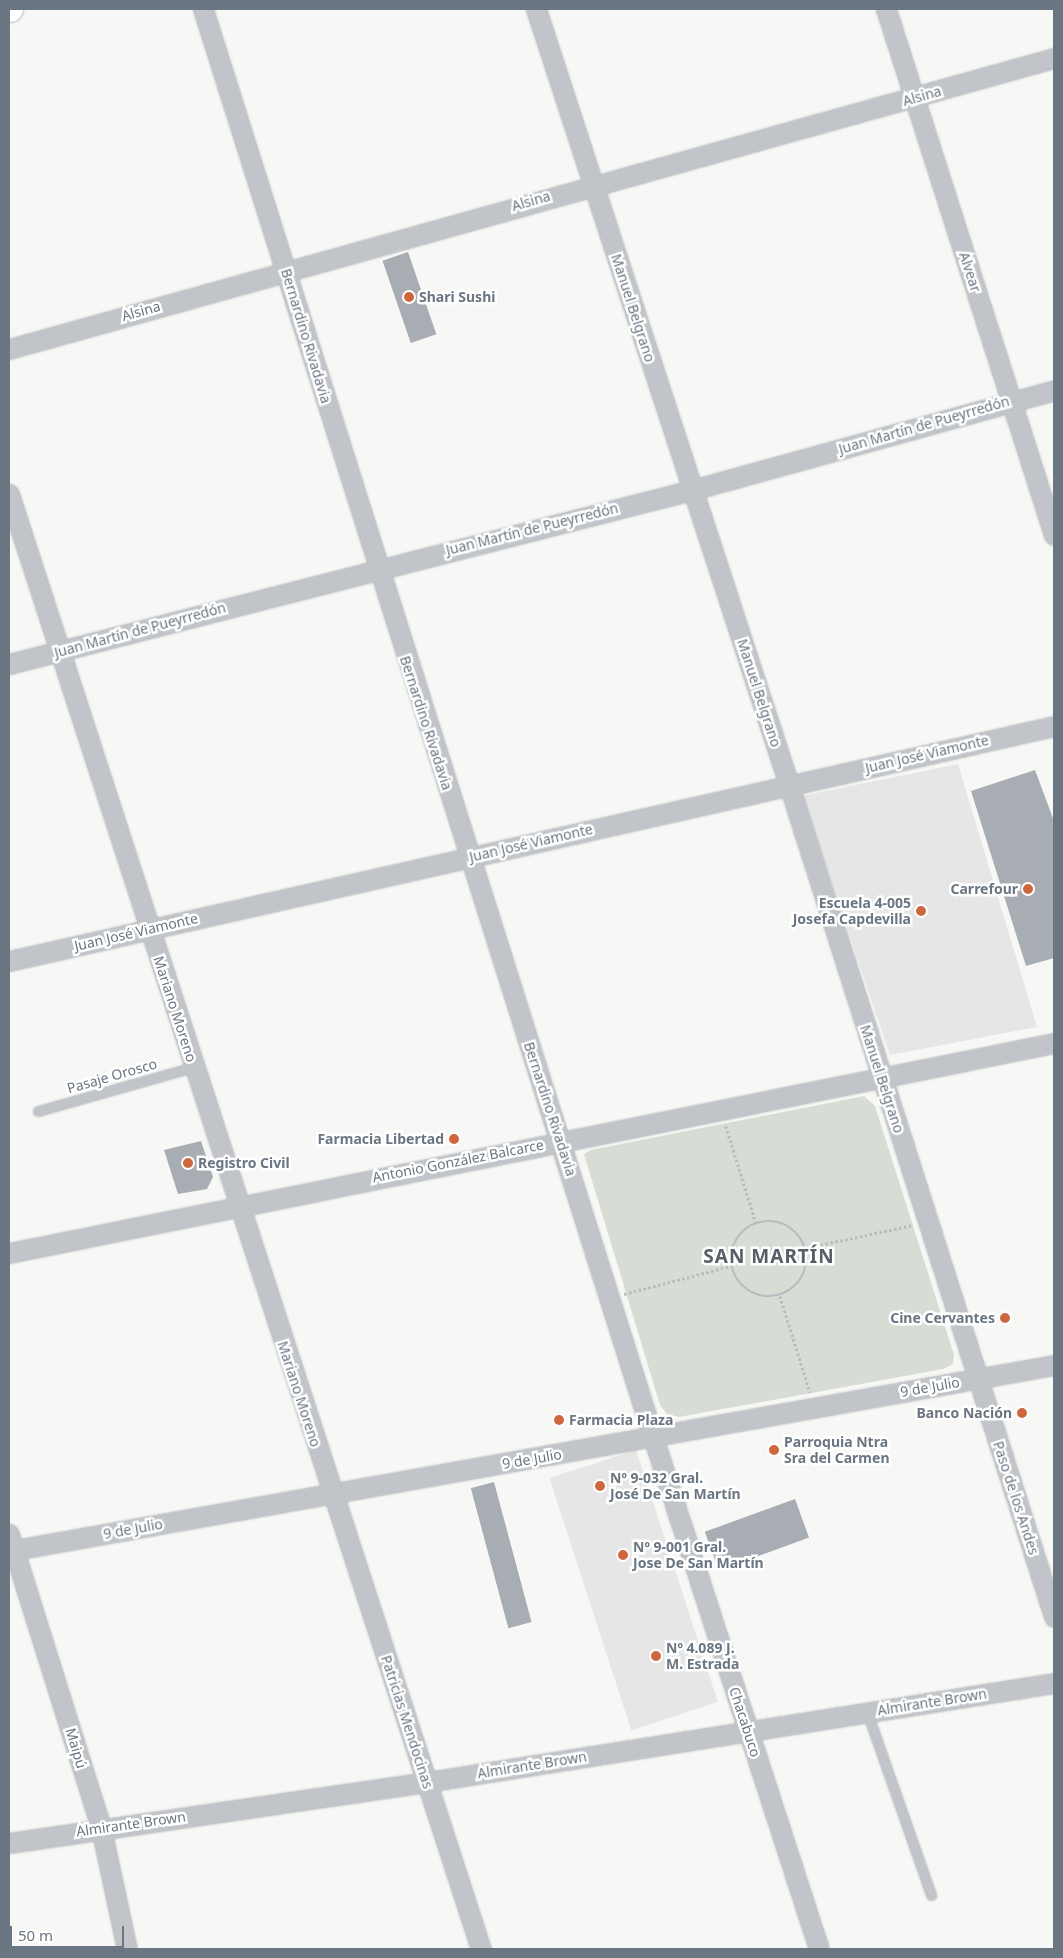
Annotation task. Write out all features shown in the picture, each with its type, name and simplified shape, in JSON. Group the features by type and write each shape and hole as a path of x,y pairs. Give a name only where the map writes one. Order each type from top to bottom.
{"street":[{"name":"Bernardino Rivadavia","path":"203,9 286,270 377,568 561,1140 653,1437"},
{"name":"Manuel Belgrano","path":"536,9 789,785 978,1379"},
{"name":"Alvear","path":"886,9 1054,535"},
{"name":"Alsina","path":"9,349 592,184 914,98 1054,58"},
{"name":"Juan Martín de Pueyrredón","path":"9,664 377,568 692,490 1054,390"},
{"name":"Mariano Moreno","path":"9,494 332,1495"},
{"name":"Juan José Viamonte","path":"9,961 1054,726"},
{"name":"Antonio González Balcarce","path":"9,1253 720,1108 1054,1043"},
{"name":"9 de Julio","path":"11,1545 332,1495 1054,1365"},
{"name":"Paso de los Andes","path":"978,1379 1054,1617"},
{"name":"Chacabuco","path":"653,1437 819,1949"},
{"name":"Patricias Mendocinas","path":"332,1495 481,1949"},
{"name":"Maipú","path":"11,1545 101,1828 127,1949"},
{"name":"Almirante Brown","path":"9,1842 427,1782 1054,1683"}],"lane":[{"name":"Pasaje Orosco","path":"38,1111 194,1067"},
{"path":"867,1712 931,1894"}],"path":[{"path":"720,1108 756,1223"},
{"path":"773,1221 790,1227 806,1248 807,1265 800,1281 780,1296 753,1294 738,1282 731,1266 736,1240 756,1223 773,1221"},
{"path":"806,1248 928,1222"},
{"path":"610,1297 731,1266"},
{"path":"780,1296 815,1408"}],"shaded area":[{"name":"Escuela 4-005 Josefa Capdevilla","path":"958,764 1037,1027 890,1055 802,796"},
{"path":"864,1096 875,1106 954,1355 953,1364 943,1369 679,1417 667,1414 660,1405 584,1154 591,1150"},
{"path":"636,1450 718,1702 631,1730 549,1478"}],"building":[{"name":"Shari Sushi","path":"408,252 436,334 411,343 382,261"},
{"name":"Carrefour","path":"1035,770 1054,821 1054,958 1026,966 971,791"},
{"name":"Registro Civil","path":"201,1141 213,1177 207,1189 178,1194 164,1150"},
{"path":"494,1482 532,1622 508,1628 471,1488"},
{"path":"795,1499 809,1538 719,1570 705,1532"}],"place":[{"name":"Shari Sushi","path":"409,297"},
{"name":"Carrefour","path":"1028,889"},
{"name":"Escuela 4-005 Josefa Capdevilla","path":"921,911"},
{"name":"Farmacia Libertad","path":"454,1139"},
{"name":"Registro Civil","path":"188,1163"},
{"name":"Cine Cervantes","path":"1005,1318"},
{"name":"Banco Nación","path":"1022,1413"},
{"name":"Farmacia Plaza","path":"559,1420"},
{"name":"Parroquia Ntra Sra del Carmen","path":"774,1450"},
{"name":"Nº 9-032 Gral. José De San Martín","path":"600,1486"},
{"name":"Nº 9-001 Gral. Jose De San Martín","path":"623,1555"},
{"name":"Nº 4.089 J. M. Estrada","path":"656,1656"}],"district":[{"name":"SAN MARTÍN","path":"769,1257"}]}
